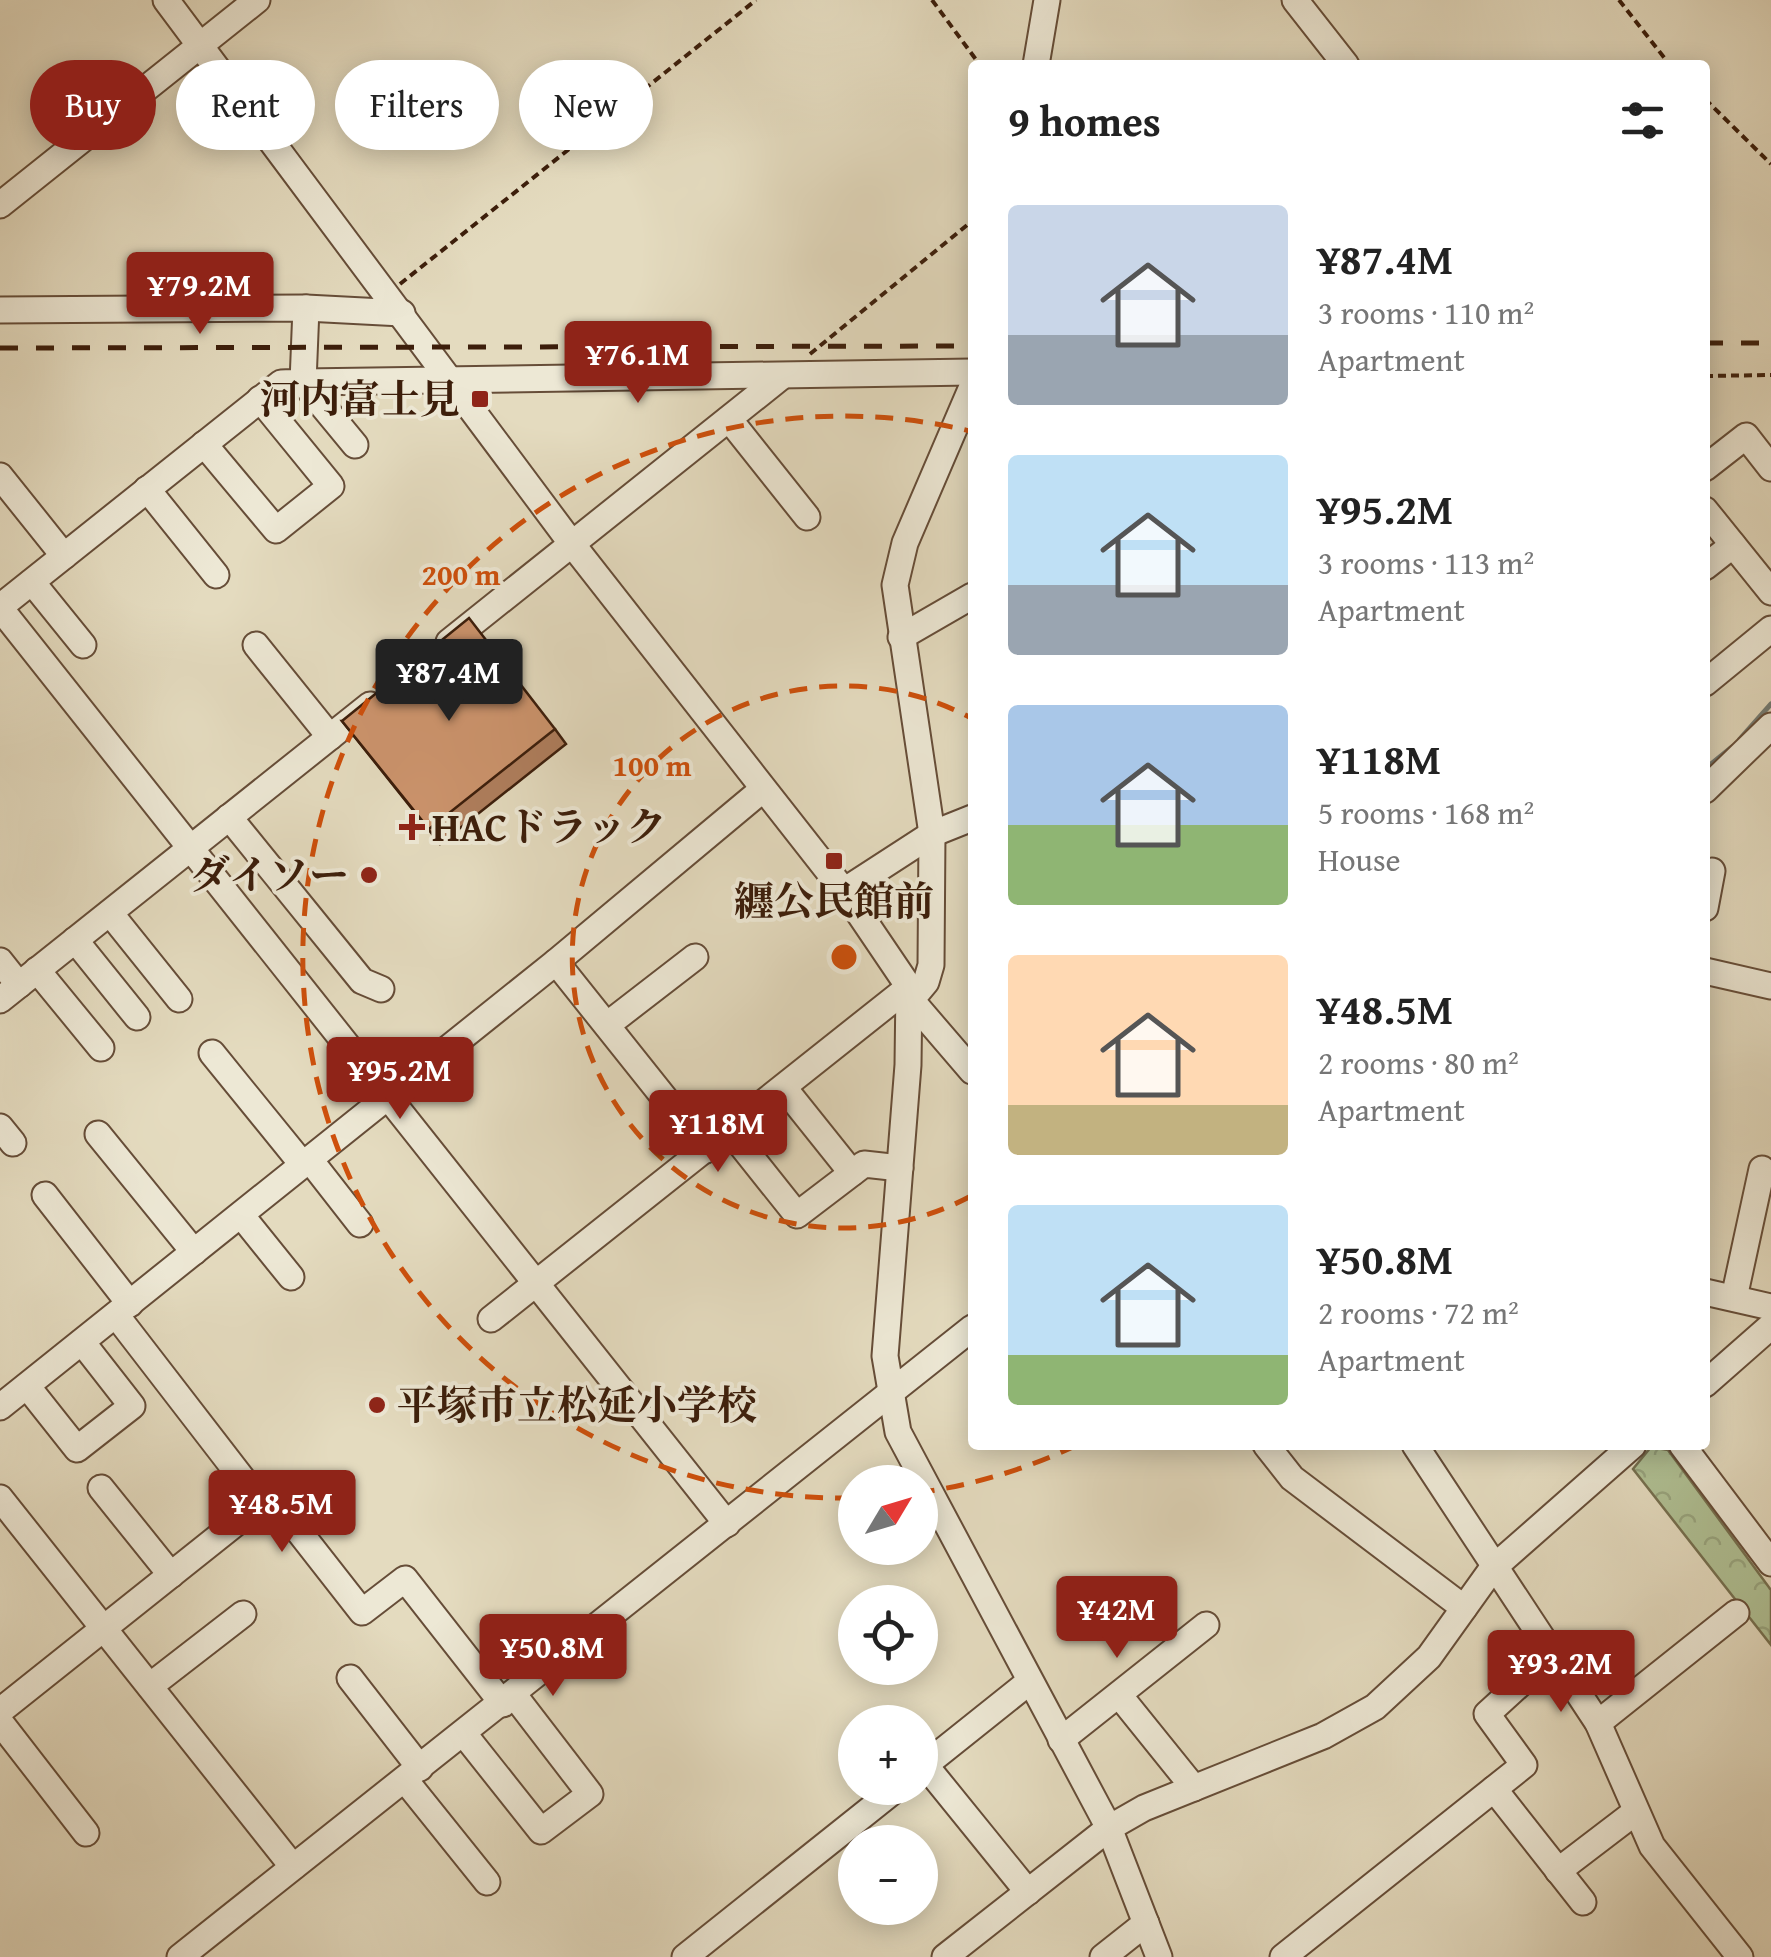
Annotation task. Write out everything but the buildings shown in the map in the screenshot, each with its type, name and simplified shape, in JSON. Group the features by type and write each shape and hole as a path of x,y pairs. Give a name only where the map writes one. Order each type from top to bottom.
{"street":[{"path":"166,0 572,544 844,891 910,994 968,1066"},
{"path":"0,205 258,0"},
{"path":"1037,60 1048,0"},
{"path":"1295,0 1342,60"},
{"path":"0,310 394,304"},
{"path":"306,308 302,382 355,444"},
{"path":"727,1524 0,608 281,382 968,372"},
{"path":"436,652 781,377"},
{"path":"204,444 276,530 330,486 260,399"},
{"path":"491,1319 784,1088 926,982 931,965 932,834 895,586 904,544 968,403"},
{"path":"729,419 807,517"},
{"path":"1710,464 1746,436 1771,468"},
{"path":"0,476 64,556"},
{"path":"147,489 216,575"},
{"path":"1710,516 1768,581"},
{"path":"1710,563 1733,544"},
{"path":"32,582 83,645"},
{"path":"900,637 968,598"},
{"path":"1710,678 1771,630"},
{"path":"256,645 330,737"},
{"path":"19,985 391,688"},
{"path":"1710,785 1771,726"},
{"path":"0,1407 556,962 762,790"},
{"path":"230,817 362,981 382,989"},
{"path":"844,891 932,834 968,820"},
{"path":"1710,882 1712,871"},
{"path":"110,913 179,999"},
{"path":"75,940 137,1017"},
{"path":"607,1025 694,957"},
{"path":"0,961 19,985 101,1048"},
{"path":"556,962 706,1150"},
{"path":"1710,973 1771,986"},
{"path":"910,994 885,1356 898,1432 1108,1828 1159,1957"},
{"path":"212,1053 360,1224"},
{"path":"784,1088 852,1172"},
{"path":"730,1131 796,1215 864,1164 900,1168"},
{"path":"98,1134 194,1252"},
{"path":"1734,1298 1762,1169"},
{"path":"44,1195 262,1503 278,1506 362,1612 405,1579 590,1794 541,1831 464,1734"},
{"path":"241,1215 292,1276"},
{"path":"1710,1293 1771,1306"},
{"path":"1710,1380 1771,1326"},
{"path":"180,1957 968,1331"},
{"path":"27,1386 77,1449 132,1406 82,1342"},
{"path":"1270,1450 1292,1478 1464,1608"},
{"path":"1418,1450 1492,1569 1555,1652 1598,1723 1652,1846 1740,1957"},
{"path":"946,1957 1108,1828 1194,1788 1324,1736 1375,1707 1429,1657 1492,1569 1627,1450"},
{"path":"1686,1450 1769,1556"},
{"path":"101,1488 171,1575"},
{"path":"0,1498 294,1867"},
{"path":"0,1711 262,1503"},
{"path":"1598,1723 1736,1613"},
{"path":"150,1686 243,1614"},
{"path":"1061,1740 1206,1625"},
{"path":"1283,1957 1524,1766 1487,1714 1555,1652"},
{"path":"350,1678 488,1882"},
{"path":"938,1755 1029,1682"},
{"path":"1118,1695 1194,1788"},
{"path":"0,1722 86,1834"},
{"path":"938,1785 1028,1892"},
{"path":"1494,1789 1583,1902"},
{"path":"685,1957 876,1805"},
{"path":"1558,1871 1634,1812"},
{"path":"1103,1957 1146,1923"}],"path":[{"path":"394,304 756,0"},
{"path":"932,0 976,60"},
{"path":"1619,0 1666,60"},
{"path":"1710,104 1771,164"},
{"path":"781,377 968,224"},
{"path":"1710,376 1771,374"}],"green space":[{"path":"1649,1450 1668,1450 1771,1590 1771,1645 1633,1469"}],"waterway":[{"path":"1740,739 1771,704"},
{"path":"1710,765 1732,747"}],"railway":[{"path":"1710,343 1771,343"},
{"path":"0,348 968,346"}],"place":[{"name":"河内富士見","path":"480,399"},
{"name":"HACドラック","path":"412,827"},
{"name":"纒公民館前","path":"834,861"},
{"name":"ダイソー","path":"369,875"},
{"name":"平塚市立松延小学校","path":"377,1405"}]}
